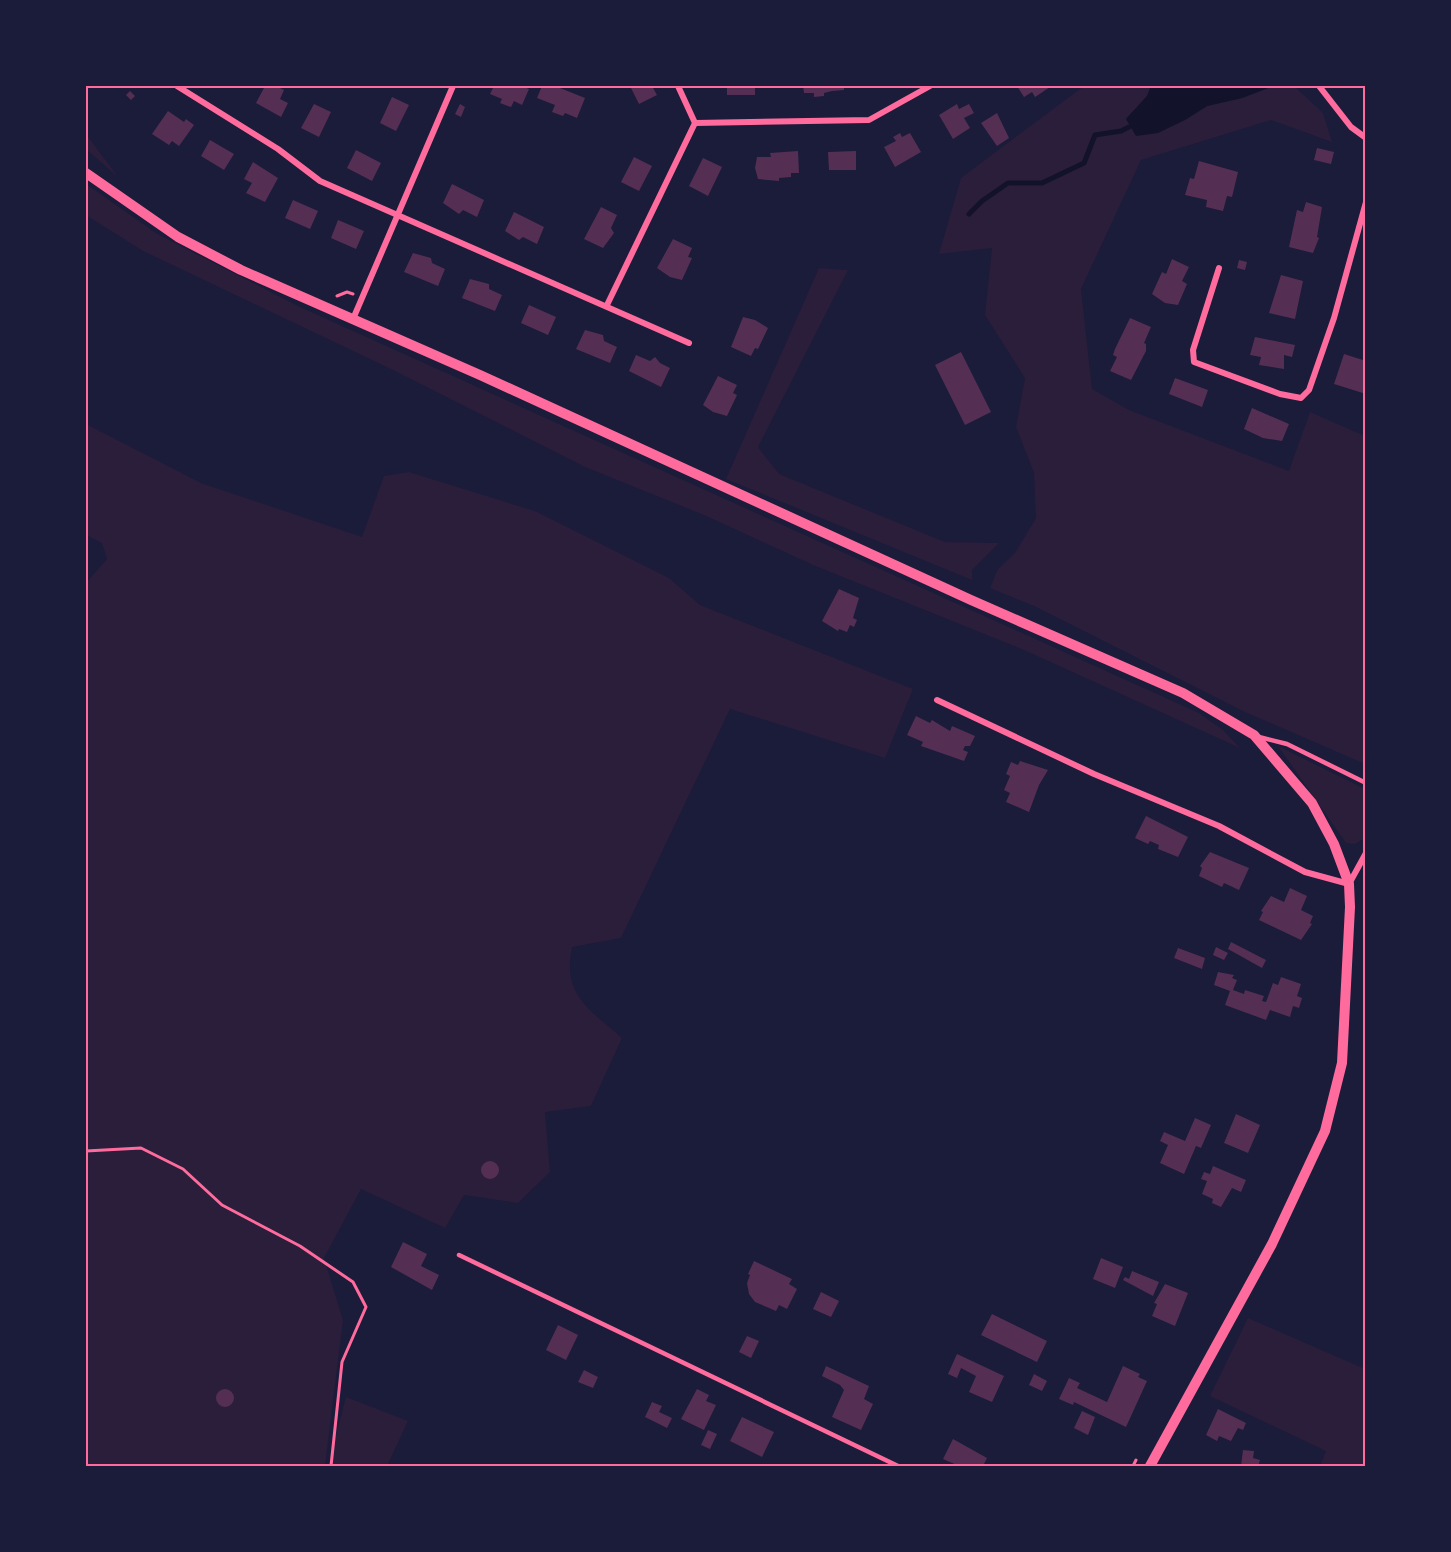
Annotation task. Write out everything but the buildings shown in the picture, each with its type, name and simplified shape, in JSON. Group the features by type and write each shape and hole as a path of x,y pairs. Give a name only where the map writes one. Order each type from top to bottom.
{"street":[{"path":"177,86 279,148 320,181 396,216 607,305 689,343"},
{"path":"353,319 453,86"},
{"path":"678,86 695,123"},
{"path":"695,123 869,120 930,86"},
{"path":"1319,86 1351,128 1365,138"},
{"path":"607,305 695,123"},
{"path":"86,172 178,237 241,270 971,600 1183,693 1254,735 1312,803 1334,844 1348,884 1350,907 1342,1063 1325,1131 1272,1244 1150,1467"},
{"path":"1219,268 1193,350 1194,362 1280,394 1301,398 1309,390 1334,318 1365,202"},
{"path":"937,700 1094,774 1219,826 1305,872 1348,884"},
{"path":"1348,884 1365,853"}],"lane":[{"path":"1254,735 1287,744 1365,783"},
{"path":"459,1255 898,1467"}],"path":[{"path":"86,1151 141,1148 183,1169 222,1205 300,1246 353,1282 366,1307 342,1362 332,1467"},
{"path":"1133,1467 1138,1457"}],"shaded area":[{"path":"1084,86 1151,86 1147,96 1126,119 1185,120 1207,106 1242,98 1273,86 1294,86 1323,113 1332,142 1271,120 1141,160 1081,289 1092,389 1129,410 1289,471 1310,412 1365,436 1365,764 1245,712 1034,606 990,588 998,569 1015,553 1036,518 1034,473 1016,427 1025,378 985,315 992,248 939,254 961,178"},
{"path":"1151,86 1273,86 1242,98 1207,106 1158,133 1136,136 1126,119 1147,96"},
{"path":"86,134 118,177 86,149"},
{"path":"86,184 159,235 300,307 1199,713 1223,730 1240,748 1024,650 813,565 704,515 585,467 391,369 143,251 86,215"},
{"path":"819,268 848,270 758,447 779,474 945,542 999,543 972,570 972,580 726,479"},
{"path":"86,424 201,483 362,537 384,476 409,472 535,511 669,578 700,605 913,689 885,758 730,709 621,938 572,947 571,977 581,1000 622,1038 591,1106 545,1112 550,1172 518,1203 464,1195 445,1228 361,1189 324,1258 343,1320 325,1466 86,1466 86,583 107,559 102,543 86,535"},
{"path":"1278,746 1365,789 1364,839 1355,844 1346,843"},
{"path":"1248,1318 1365,1369 1365,1466 1320,1466 1326,1451 1210,1396"},
{"path":"346,1397 408,1421 387,1466 328,1466"}],"waterway":[{"path":"969,214 982,201 1008,183 1042,183 1084,163 1095,135 1121,131 1129,127"}]}
